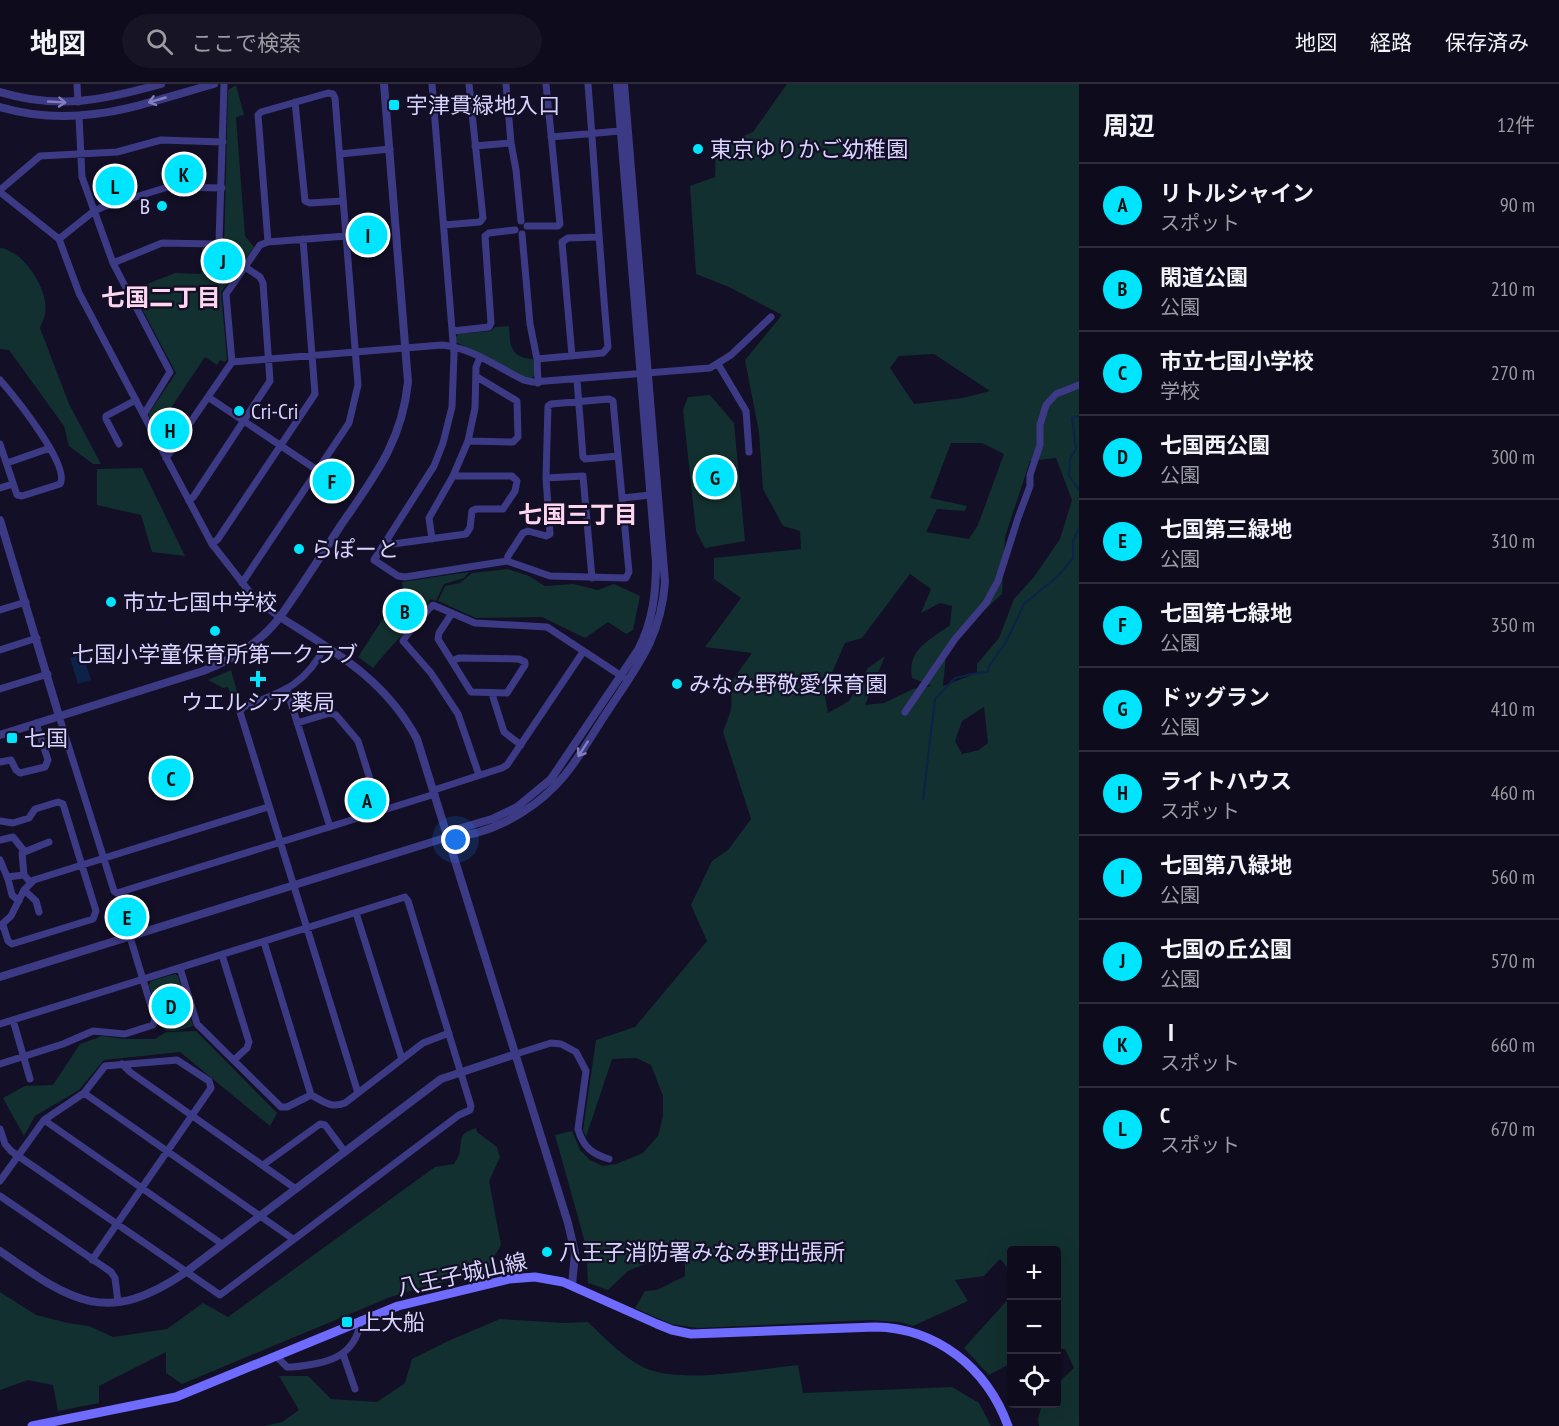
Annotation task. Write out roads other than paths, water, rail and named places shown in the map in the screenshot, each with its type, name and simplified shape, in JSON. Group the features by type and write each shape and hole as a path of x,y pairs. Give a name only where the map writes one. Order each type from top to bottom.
{"main road":[{"name":"八王子城山線","path":"32,1426 176,1397 361,1320 419,1299 509,1279 544,1278 572,1285 657,1324 691,1334 875,1327 887,1327 912,1333 939,1343 973,1368 994,1395 1008,1426"}],"street":[{"path":"77,84 78,102"},
{"path":"0,92 39,101 78,102 106,99 161,84"},
{"path":"0,107 34,115 79,117 116,111 214,84"},
{"path":"113,262 162,243 217,243 220,239 224,84"},
{"path":"0,735 218,665 240,654 257,642 280,617 370,482 393,443 406,400 408,382 407,347 384,84"},
{"path":"432,84 453,331 454,392 449,424 443,443 423,485 374,560 401,577 507,561 550,576 624,580 628,576 613,401 609,399 551,404 547,408 546,478 550,534 546,536 528,531 523,533 507,561"},
{"path":"444,225 483,220 469,84"},
{"path":"453,331 489,327 491,323 484,236 489,233 527,231 511,143 506,84"},
{"path":"538,382 537,359 516,224 558,226 560,224 546,84"},
{"path":"537,359 603,353 608,347 588,84"},
{"path":"0,977 448,837 458,829 492,819 517,807 551,779 624,678 642,660 652,640 661,609 665,582 617,84"},
{"path":"624,84 656,562 656,591 653,609 642,642 624,678"},
{"path":"242,583 350,420 359,380 334,96 328,93 261,112 257,117 268,242"},
{"path":"295,102 305,201 310,203 344,201"},
{"path":"79,117 82,177 94,211 113,262 170,372 144,414"},
{"path":"551,137 620,131"},
{"path":"223,142 161,140 117,152 40,156 0,191 59,239 79,293 212,544 261,604 368,677 395,704 417,739 571,1234 576,1262 572,1285"},
{"path":"475,146 511,143"},
{"path":"340,154 390,149"},
{"path":"59,239 94,211 168,187 222,188"},
{"path":"166,458 232,362 226,294 260,244 346,236"},
{"path":"572,356 562,242 568,238 598,237"},
{"path":"212,544 218,539 315,394 303,239"},
{"path":"189,501 270,381 263,283 260,277 245,267"},
{"path":"232,362 425,345 453,346 524,380 538,382 644,375 710,368 731,355 771,317"},
{"path":"432,539 429,518 453,476 468,441 475,408 477,363 480,357"},
{"path":"718,364 746,411 749,452"},
{"path":"468,441 513,442 518,437 517,401 477,377"},
{"path":"0,380 50,448 63,476 60,484 22,496 17,495 0,444"},
{"path":"577,380 583,457 585,459 618,456"},
{"path":"905,712 955,639 986,603 998,581 1030,486 1030,475 1040,446 1040,425 1046,405 1056,394 1079,385"},
{"path":"208,397 317,470"},
{"path":"119,444 106,416 136,400"},
{"path":"7,463 50,448"},
{"path":"386,542 393,544 468,533 472,511 503,509 517,486 517,481 512,476 453,476"},
{"path":"546,478 583,477 592,578"},
{"path":"0,488 13,484"},
{"path":"622,498 650,495"},
{"path":"0,520 114,891 117,893 380,811 502,768 521,745 583,652"},
{"path":"0,610 26,602"},
{"path":"478,776 458,714 431,673 403,640 433,605 478,624 547,627 624,678"},
{"path":"452,613 438,637 452,661 471,692 492,694 509,692 524,668 525,662 519,659 459,658 452,661"},
{"path":"0,650 37,638"},
{"path":"325,646 308,672 287,690 243,706 240,712 357,1093"},
{"path":"0,689 48,674"},
{"path":"287,690 330,827"},
{"path":"492,694 504,732 521,745"},
{"path":"297,723 330,713 336,715 358,741 380,811"},
{"path":"0,762 11,760 20,773 45,767 48,760 36,723"},
{"path":"0,821 13,823 29,818 35,809 58,802 63,804 82,866 96,911 93,919 12,944 8,941 2,926 24,890 31,883 49,875 82,866 268,807"},
{"path":"0,840 13,837 25,852"},
{"path":"31,883 24,875 22,853 49,842"},
{"path":"0,860 12,896 19,901"},
{"path":"7,877 24,875"},
{"path":"24,890 36,901 39,912"},
{"path":"0,1024 405,897 471,1106 470,1110 459,1115 220,1294 17,1155 5,1144 0,1129"},
{"path":"356,913 402,1059"},
{"path":"0,1064 63,1044 96,1030 125,1034 153,1025 155,1019 130,937"},
{"path":"264,942 311,1095 330,1105 338,1106 345,1103 423,1043 449,1033"},
{"path":"222,955 249,1042 247,1048 234,1060"},
{"path":"180,968 197,1024 281,1107 286,1107 311,1095"},
{"path":"13,1020 30,1079"},
{"path":"0,1251 65,1294 86,1300 118,1302 150,1294 186,1272 441,1080 461,1071 551,1043 561,1044 576,1052 586,1071 578,1129 580,1138 589,1151 609,1159"},
{"path":"0,1181 44,1120 84,1093 103,1068 177,1060 209,1081 211,1088 92,1260"},
{"path":"122,1065 296,1189"},
{"path":"84,1093 293,1239"},
{"path":"44,1120 222,1244"},
{"path":"263,1165 320,1124 325,1125 345,1152"},
{"path":"0,1196 115,1278 118,1302"},
{"path":"276,1356 287,1367 292,1367 319,1363 343,1354 353,1345 359,1334 361,1320"},
{"path":"343,1354 355,1389"}],"water":[{"path":"83,654 91,680 78,684 70,658"}],"waterway":[{"path":"1079,416 1072,418 1076,449 1070,459 1069,476 1079,490"},
{"path":"923,799 935,699 955,678 988,672 989,666 1006,642 1024,604 1058,576 1073,558 1073,541 1079,528"}],"place":[{"name":"宇津貫緑地入口","path":"394,105"},
{"name":"東京ゆりかご幼稚園","path":"698,149"},
{"name":"Ⅰ","path":"184,174"},
{"name":"C","path":"115,186"},
{"name":"B","path":"162,206"},
{"name":"七国第八緑地","path":"368,235"},
{"name":"七国の丘公園","path":"223,261"},
{"name":"Cri-Cri","path":"239,411"},
{"name":"ライトハウス","path":"170,430"},
{"name":"ドッグラン","path":"715,477"},
{"name":"七国第七緑地","path":"332,481"},
{"name":"らぽーと","path":"299,549"},
{"name":"市立七国中学校","path":"111,602"},
{"name":"閑道公園","path":"405,611"},
{"name":"七国小学童保育所第一クラブ","path":"215,631"},
{"name":"ウエルシア薬局","path":"258,679"},
{"name":"みなみ野敬愛保育園","path":"677,684"},
{"name":"七国","path":"12,738"},
{"name":"市立七国小学校","path":"171,778"},
{"name":"リトルシャイン","path":"367,800"},
{"name":"七国第三緑地","path":"127,917"},
{"name":"七国西公園","path":"171,1006"},
{"name":"八王子消防署みなみ野出張所","path":"547,1252"},
{"name":"上大船","path":"347,1322"}],"district":[{"name":"七国二丁目","path":"161,298"},
{"name":"七国三丁目","path":"578,515"}]}
